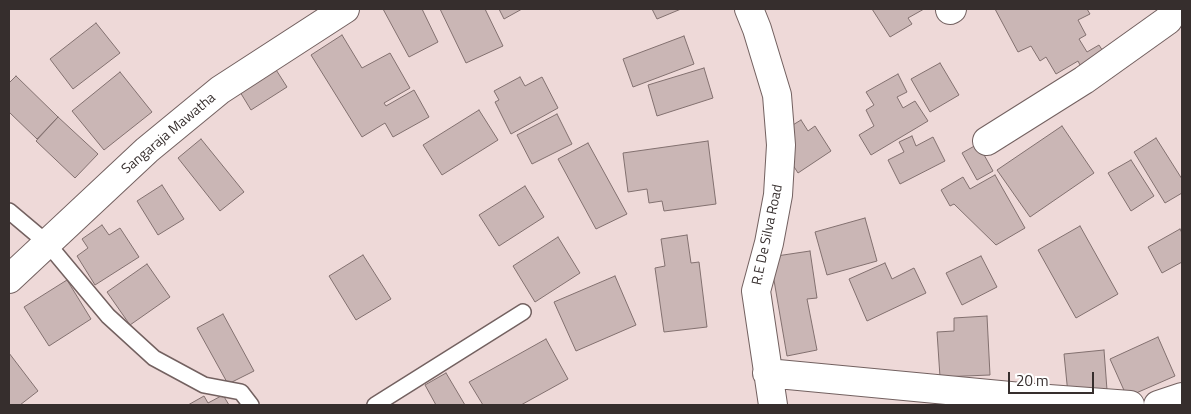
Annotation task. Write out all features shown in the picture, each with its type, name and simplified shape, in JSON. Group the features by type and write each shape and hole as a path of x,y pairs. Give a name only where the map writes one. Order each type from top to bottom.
{"street":[{"name":"Sangaraja Mawatha","path":"9,279 147,150 220,90 346,9"},
{"name":"R.E De Silva Road","path":"749,9 757,28 777,95 781,145 778,195 769,242 756,291 773,405"},
{"path":"987,141 1084,80 1168,20 1174,9"},
{"path":"768,373 1021,397 1130,405"},
{"path":"1158,405 1182,397"}],"lane":[{"path":"9,211 47,243 108,316 154,358 204,385 240,392 252,405"},
{"path":"375,405 523,312"}],"building":[{"path":"383,9 422,9 438,42 409,57"},
{"path":"440,9 485,9 503,46 466,63"},
{"path":"499,9 522,9 504,19"},
{"path":"652,9 681,9 657,19"},
{"path":"872,9 924,9 908,18 912,24 890,37"},
{"path":"995,9 1087,9 1090,14 1078,20 1086,35 1079,39 1087,52 1099,45 1106,56 1082,69 1078,61 1056,74 1046,57 1040,61 1031,46 1018,52"},
{"path":"96,23 120,53 73,89 50,59"},
{"path":"342,35 362,68 390,53 410,88 384,103 386,106 414,90 429,117 393,137 385,123 362,137 311,55"},
{"path":"684,36 694,64 633,87 623,59"},
{"path":"940,63 959,95 930,112 911,79"},
{"path":"273,65 287,87 251,110 237,87"},
{"path":"704,68 713,98 657,116 648,85"},
{"path":"120,72 152,112 104,150 72,111"},
{"path":"898,74 907,92 897,97 903,108 915,101 928,121 871,155 859,135 874,126 866,110 874,105 866,92"},
{"path":"16,76 58,117 37,139 9,112 9,83"},
{"path":"520,77 525,86 542,77 558,108 511,134 495,102 499,100 494,91"},
{"path":"479,110 498,140 442,175 423,145"},
{"path":"557,114 572,144 532,164 517,135"},
{"path":"58,117 98,154 75,178 36,141"},
{"path":"801,120 808,131 815,126 831,151 798,173 782,148 783,131"},
{"path":"1062,126 1094,173 1030,217 997,170"},
{"path":"912,136 916,146 933,137 945,161 900,184 888,160 904,152 899,142"},
{"path":"1156,138 1182,179 1182,193 1165,203 1134,152"},
{"path":"201,139 244,192 220,211 178,158"},
{"path":"708,141 716,204 664,211 662,201 649,203 647,189 628,192 623,153"},
{"path":"588,143 627,214 596,229 558,159"},
{"path":"978,144 993,171 977,180 962,153"},
{"path":"1131,160 1154,196 1131,211 1108,173"},
{"path":"995,175 1025,228 996,245 954,204 950,206 941,190 963,177 970,189"},
{"path":"162,185 184,219 158,235 137,201"},
{"path":"525,186 544,217 499,246 479,215"},
{"path":"865,218 877,261 827,275 815,232"},
{"path":"102,225 109,235 120,228 139,257 95,285 77,256 88,248 82,239"},
{"path":"1080,226 1118,294 1076,318 1038,250"},
{"path":"1180,229 1182,233 1182,262 1162,273 1148,247"},
{"path":"687,235 691,263 699,262 707,327 664,332 655,268 665,266 661,239"},
{"path":"558,237 580,273 535,302 513,266"},
{"path":"810,251 817,298 807,299 817,350 787,356 770,257"},
{"path":"363,255 391,299 356,320 329,276"},
{"path":"981,256 997,287 962,305 946,273"},
{"path":"885,263 892,279 914,268 926,293 867,321 849,279"},
{"path":"147,264 170,297 130,325 107,292"},
{"path":"615,276 636,325 576,351 554,302"},
{"path":"67,280 91,319 49,346 24,307"},
{"path":"223,314 254,371 228,384 197,328"},
{"path":"987,316 990,375 940,377 937,332 954,331 954,318"},
{"path":"1158,337 1175,376 1127,397 1110,359"},
{"path":"546,339 568,379 521,405 483,405 469,382"},
{"path":"1104,350 1107,390 1068,394 1064,354"},
{"path":"9,353 38,391 20,405 9,405"},
{"path":"446,373 465,405 436,405 425,385"},
{"path":"223,395 229,405 188,405 204,396 208,403"}]}
